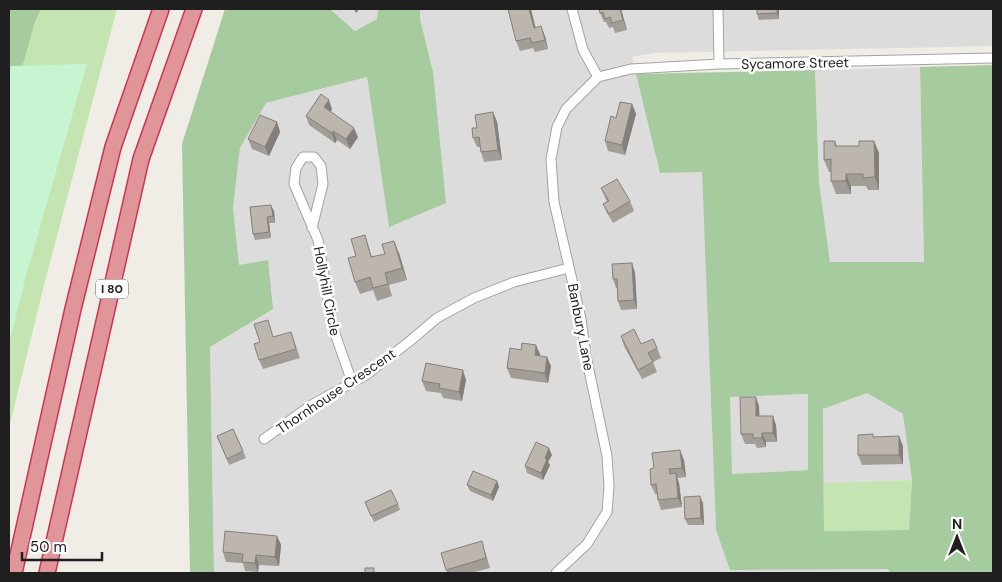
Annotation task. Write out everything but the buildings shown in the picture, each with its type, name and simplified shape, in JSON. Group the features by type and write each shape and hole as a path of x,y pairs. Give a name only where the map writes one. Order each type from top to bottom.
{"highway":[{"name":"I 80","path":"14,573 73,309 114,147 161,9"},
{"name":"I 80","path":"47,573 140,159 194,9"}],"street":[{"path":"572,9 583,50 598,77"},
{"path":"718,9 719,64"},
{"name":"Sycamore Street","path":"598,77 631,69 719,64 993,58"},
{"name":"Banbury Lane","path":"556,573 587,544 607,512 609,486 607,456 586,356 581,319 554,202 552,159 556,127 566,109 598,77"},
{"name":"Hollyhill Circle","path":"312,228 323,184 321,166 314,157 303,157 296,168 294,184 312,228 318,240 333,328 352,382"},
{"name":"Thornhouse Crescent","path":"264,439 313,404 366,375 437,318 451,310 474,298 514,282 569,268"}],"shaded area":[{"path":"330,9 378,9 377,19 355,31"},
{"path":"420,9 993,9 993,46 654,53 632,57 660,173 702,171 716,530 888,569 890,573 214,573 210,347 273,309 239,265 233,208 240,148 266,103 367,77 389,227"},
{"path":"920,67 924,262 830,262 819,182 815,70"},
{"path":"867,393 904,414 912,480 824,483 823,409"},
{"path":"808,394 808,470 731,474 730,397"}],"green space":[{"path":"9,9 41,9 35,22 9,114"},
{"path":"41,9 117,9 44,285 9,428 9,114 35,22"},
{"path":"225,9 330,9 355,31 377,19 378,9 420,9 420,19 433,72 446,203 389,227 367,77 266,103 240,148 233,208 239,265 268,260 273,309 210,347 214,573 190,573 182,144"},
{"path":"87,64 26,276 9,344 9,66"},
{"path":"993,65 993,573 890,573 888,569 730,570 716,530 702,172 660,173 636,74 815,70 819,182 830,262 924,262 920,67","holes":["867,393 903,414 912,480 909,530 824,531 823,409","808,394 808,470 732,474 730,397"]},
{"path":"912,480 909,530 824,531 824,483"}]}
